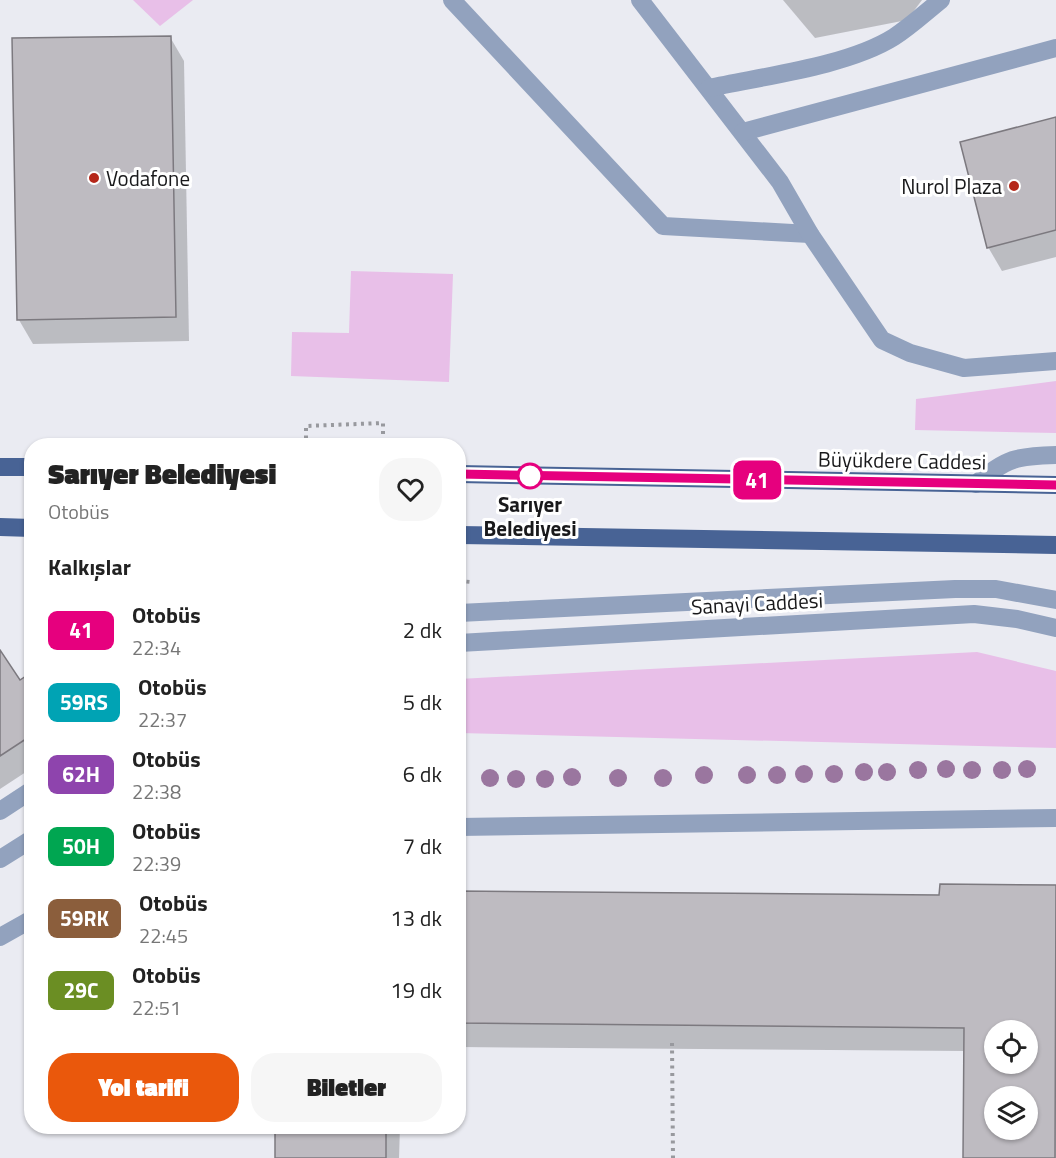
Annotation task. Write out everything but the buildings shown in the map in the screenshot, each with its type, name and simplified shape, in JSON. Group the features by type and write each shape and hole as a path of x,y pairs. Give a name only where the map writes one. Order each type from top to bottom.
{"main road":[{"path":"0,466 24,467"},
{"name":"Büyükdere Caddesi","path":"466,474 1056,485"},
{"path":"0,527 24,528"},
{"path":"466,535 1056,545"}],"street":[{"path":"452,0 663,226 810,234"},
{"path":"640,0 710,88 780,182 810,234 882,340 910,353 964,368 1056,361"},
{"path":"710,88 839,59 867,50 894,37 941,0"},
{"path":"743,132 1056,48"},
{"path":"976,484 1003,462 1022,457 1056,455"},
{"name":"Sanayi Caddesi","path":"466,613 955,589 996,589 1056,600"},
{"name":"Sanayi Caddesi","path":"466,643 974,614 1017,619 1056,628"},
{"path":"0,811 24,795"},
{"path":"466,827 1056,818"},
{"path":"0,859 24,843"},
{"path":"0,937 24,924"}],"path":[{"path":"306,438 306,426 383,423 383,438"},
{"path":"466,582 471,582"},
{"path":"672,1044 673,1158"}],"shaded area":[{"path":"133,0 193,0 160,26"},
{"path":"351,271 453,274 449,382 291,376 292,332 349,333"},
{"path":"1056,381 1056,433 915,430 916,399"},
{"path":"977,652 1056,671 1056,748 466,733 466,679"}],"bus line":[{"name":"41","path":"466,474 1056,485"}],"place":[{"name":"Vodafone","path":"94,178"},
{"name":"Nurol Plaza","path":"1014,186"},
{"name":"Sarıyer Belediyesi","path":"530,476"}]}
